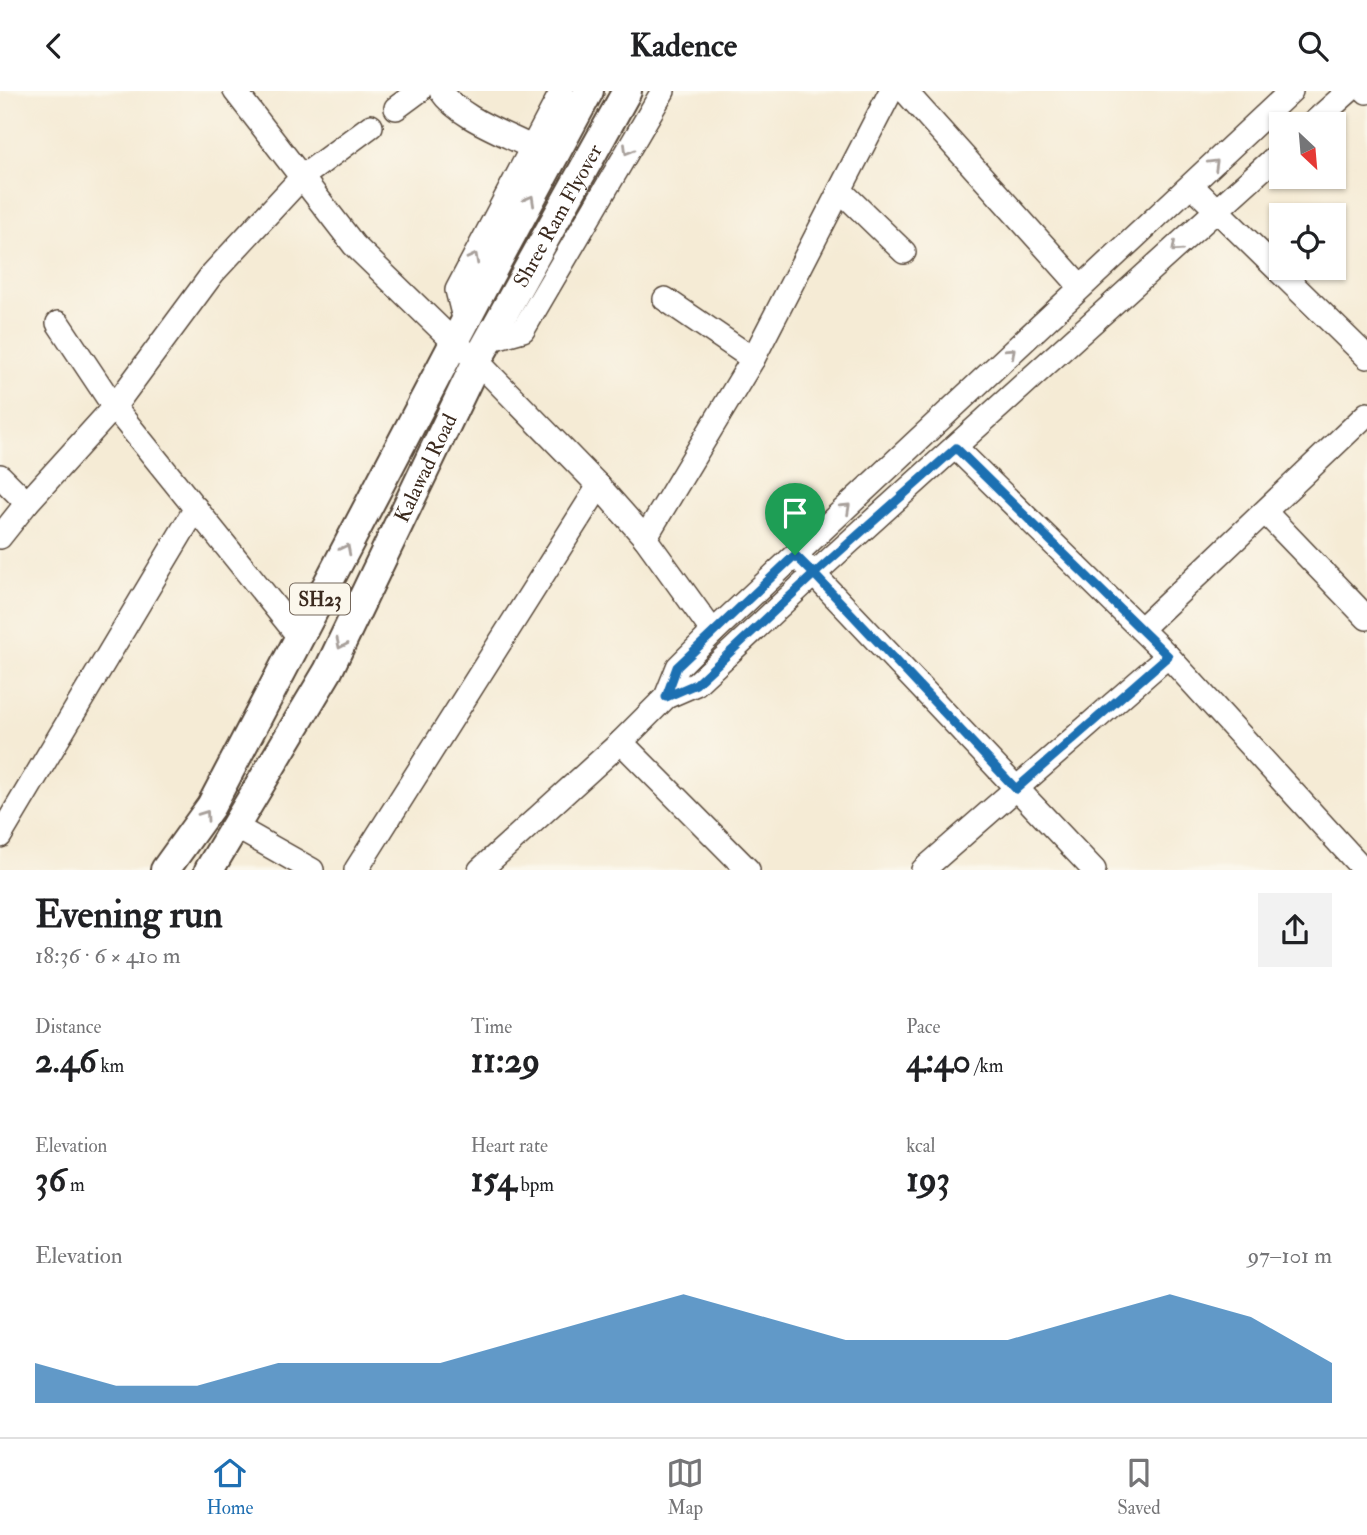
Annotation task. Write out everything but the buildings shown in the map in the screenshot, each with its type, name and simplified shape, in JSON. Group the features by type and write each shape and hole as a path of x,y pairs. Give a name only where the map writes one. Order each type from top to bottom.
{"main road":[{"name":"Shree Ram Flyover","path":"459,332 589,91"},
{"name":"Shree Ram Flyover","path":"483,350 627,91"},
{"name":"Kalawad Road","path":"165,870 211,806 459,332"},
{"name":"Kalawad Road","path":"209,870 328,671 483,350"}],"street":[{"path":"235,91 354,245 483,350 645,538 713,632"},
{"path":"396,108 419,91"},
{"path":"441,91 448,101 463,112 533,148"},
{"path":"459,332 457,290 562,91"},
{"path":"483,350 523,330 663,91"},
{"path":"645,538 753,359 891,91"},
{"path":"905,91 1081,286"},
{"path":"666,697 677,667 713,632 1291,91"},
{"path":"1325,112 1349,91"},
{"path":"0,537 27,503 114,407 213,273 302,177 371,126"},
{"path":"480,870 621,742 666,697 696,684 1269,163"},
{"path":"1192,186 1367,357"},
{"path":"840,190 904,252"},
{"path":"665,299 753,359"},
{"path":"58,323 114,407 300,639"},
{"path":"1141,629 1367,414"},
{"path":"956,448 1168,656 1364,870"},
{"path":"0,476 27,503"},
{"path":"356,870 599,486"},
{"path":"0,836 196,508"},
{"path":"1265,512 1367,618"},
{"path":"795,555 1094,870"},
{"path":"923,870 1168,656"},
{"path":"621,742 748,870"},
{"path":"236,827 312,870"}],"route":[{"path":"795,555 677,667 666,697 696,684 814,574 1016,789 1168,656 956,448 814,574 795,555"}]}
